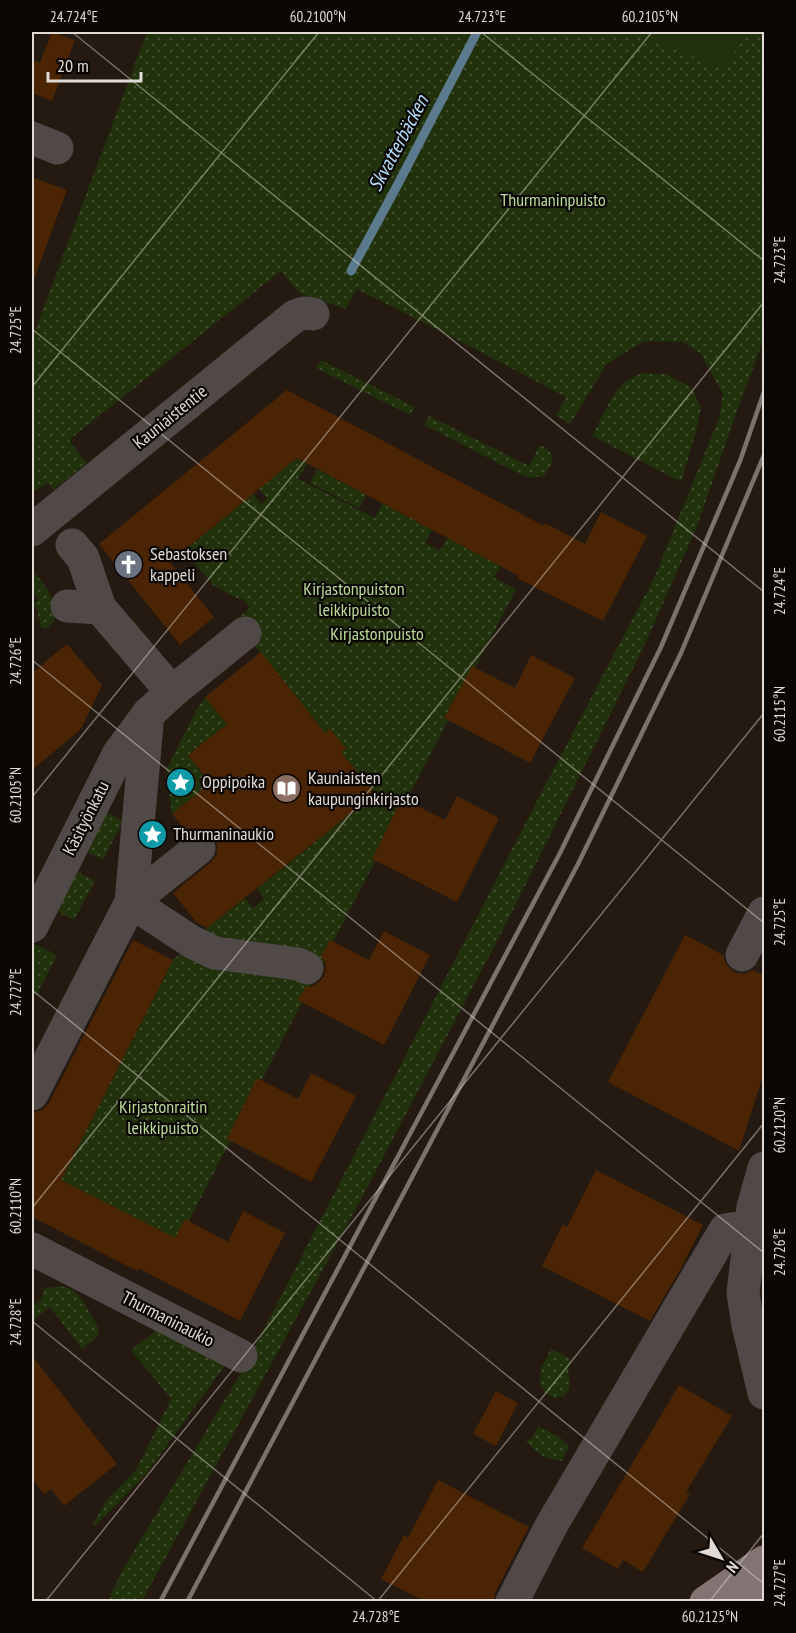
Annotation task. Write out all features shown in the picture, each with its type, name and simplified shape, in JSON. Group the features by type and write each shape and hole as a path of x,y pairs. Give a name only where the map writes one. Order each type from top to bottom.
{"main road":[{"path":"706,1602 765,1562"},
{"path":"751,1602 765,1592"}],"street":[{"name":"Kauniaistentie","path":"32,530 295,316 304,312 313,314"},
{"path":"72,545 83,558 100,608 172,692"},
{"path":"67,606 100,608"},
{"name":"Käsityönkatu","path":"32,926 119,753 148,714 244,633"},
{"path":"32,1094 131,902 148,714"},
{"path":"131,902 199,848"},
{"path":"131,902 192,942 214,953 298,964 307,968"},
{"path":"742,955 765,913"},
{"path":"765,1168 753,1208 744,1293 748,1325 765,1393"},
{"path":"512,1602 551,1526 725,1230 751,1226"},
{"name":"Thurmaninaukio","path":"32,1249 241,1356"}],"green space":[{"name":"Thurmaninpuisto","path":"147,32 764,32 764,338 696,529 645,644 507,922 358,1205 142,1601 108,1601 123,1569 244,1368 655,576 719,418 723,394 701,354 682,342 644,341 607,364 570,424 556,416 566,397 357,289 346,309 299,293 281,271 69,440 87,463 53,490 48,483 32,492 32,339"},
{"path":"630,32 743,32 727,70"},
{"path":"321,360 415,407 410,415 316,368"},
{"path":"641,373 666,374 691,387 701,408 681,482 592,436 611,399 622,384"},
{"path":"429,416 529,466 540,445 552,455 550,467 544,476 530,478 520,474 424,425"},
{"name":"Kirjastonpuisto","path":"297,458 307,463 298,479 375,518 383,503 432,530 425,543 440,551 447,538 507,517 512,509 527,517 494,578 516,589 179,1240 61,1180 173,960 203,931 245,898 253,908 264,899 257,889 375,794 341,752 345,748 330,729 325,733 235,621 250,608 243,599 214,586 184,551 253,494 261,504 267,499 259,489"},
{"path":"317,469 366,495 359,508 310,483"},
{"path":"32,570 48,591 56,607 53,622 46,629 41,627 37,610 33,604 38,600 32,591"},
{"path":"205,697 227,724 188,755 210,783 172,814 166,770"},
{"path":"106,812 123,821 103,860 85,851"},
{"path":"73,869 95,881 74,920 52,909"},
{"path":"35,944 57,955 37,995 32,992 32,950"},
{"path":"61,1286 73,1290 82,1299 99,1329 97,1337 82,1349 50,1307 32,1321 32,1306 41,1299 43,1289"},
{"path":"157,1330 226,1364 147,1473 95,1526 93,1524 106,1501 136,1470 171,1399 131,1350"},
{"path":"551,1349 571,1361 568,1370 569,1390 564,1396 555,1398 545,1393 540,1383 541,1368"},
{"path":"538,1426 558,1436 569,1446 562,1461 542,1455 526,1441 532,1438"}],"building":[{"path":"52,32 75,40 52,101 32,93 32,60 40,63"},
{"path":"32,177 67,190 34,279 32,279"},
{"path":"287,390 544,526 545,523 585,544 601,512 647,536 603,621 517,578 519,576 297,458 170,562 214,617 180,645 99,544"},
{"path":"67,644 102,685 81,729 32,770 32,673"},
{"name":"Kauniaisten kaupunginkirjasto","path":"261,652 325,733 330,729 346,748 341,752 375,794 207,928 196,922 173,893 211,862 217,854 217,845 213,836 205,830 188,833 172,814 210,783 188,755 227,724 205,697"},
{"path":"531,655 575,678 530,763 444,718 472,666 515,688"},
{"path":"457,796 499,818 457,902 372,859 402,798 445,820"},
{"path":"384,931 430,955 384,1045 298,1000 306,986 310,987 318,983 324,976 326,965 321,956 330,940 369,960"},
{"path":"685,935 723,955 726,964 734,972 743,974 753,970 765,976 765,1069 739,1151 608,1082"},
{"path":"133,940 173,960 61,1180 175,1238 185,1219 228,1242 243,1211 285,1233 240,1321 32,1217 32,1113 42,1110 49,1103"},
{"path":"311,1073 356,1096 311,1182 227,1139 257,1078 298,1099"},
{"path":"596,1170 703,1225 650,1321 542,1266 563,1224 567,1227"},
{"path":"32,1356 117,1464 64,1506 51,1489 44,1494 32,1479"},
{"path":"679,1385 732,1416 686,1492 690,1494 643,1572 623,1560 618,1569 582,1548"},
{"path":"496,1391 518,1403 496,1446 473,1434"},
{"path":"438,1480 529,1527 495,1593 494,1602 426,1602 381,1579 404,1535 408,1538"}],"waterway":[{"name":"Skvatterbäcken","path":"351,271 477,32"}],"railway":[{"path":"160,1602 560,853 661,647 740,461 764,392"},
{"path":"187,1602 578,864 681,653 764,455"}],"place":[{"name":"Sebastoksen kappeli","path":"129,564"},
{"name":"Oppipoika","path":"181,782"},
{"name":"Kauniaisten kaupunginkirjasto","path":"287,788"},
{"name":"Thurmaninaukio","path":"152,834"}],"park label":[{"name":"Kirjastonpuiston leikkipuisto","path":"354,599"},
{"name":"Kirjastonraitin leikkipuisto","path":"163,1117"}]}
